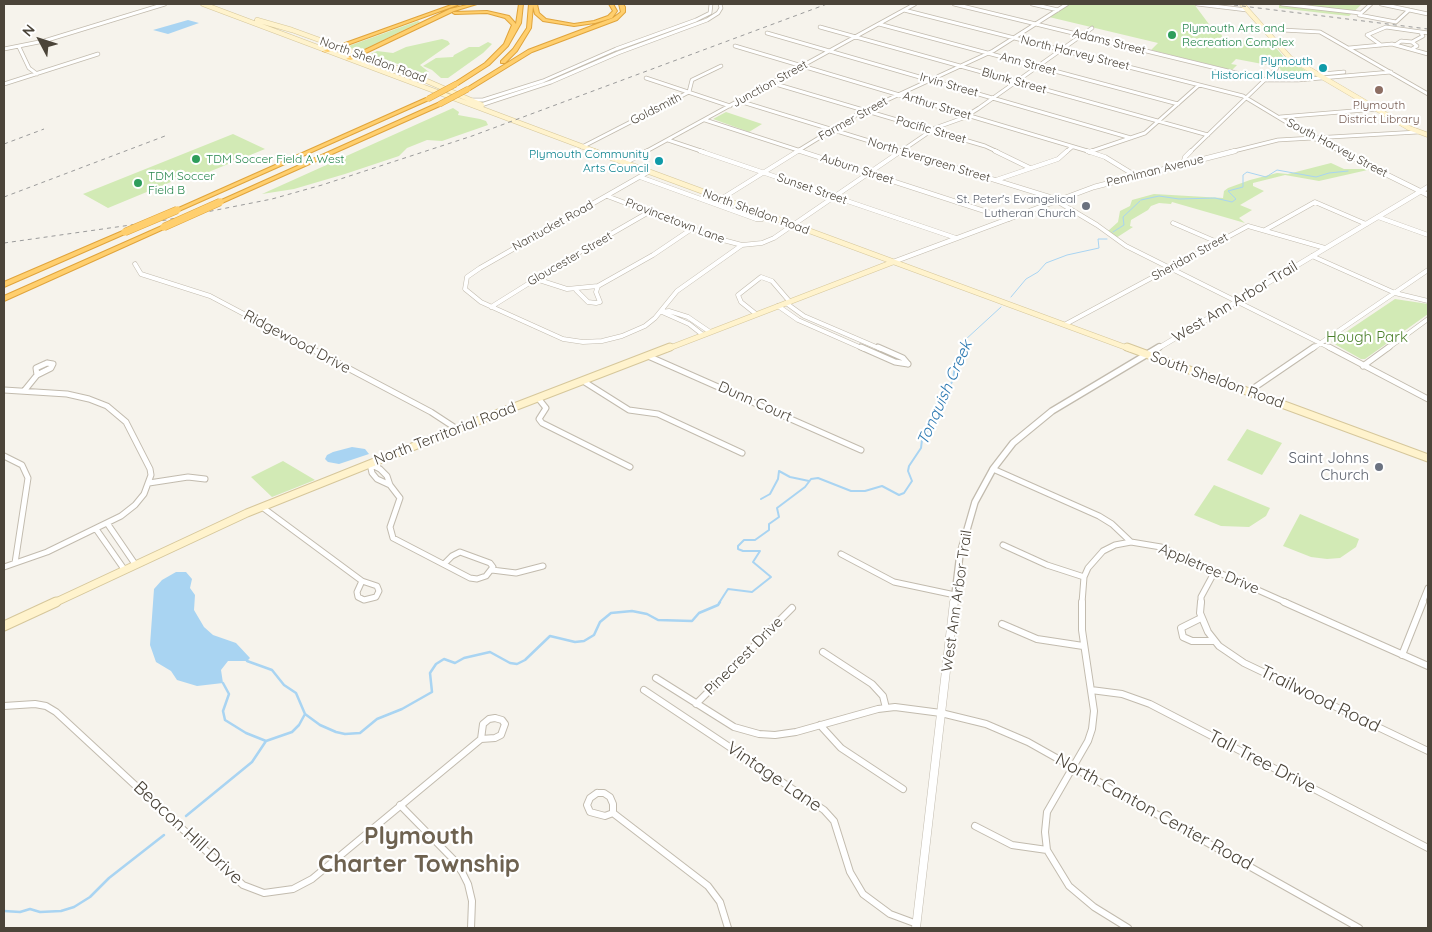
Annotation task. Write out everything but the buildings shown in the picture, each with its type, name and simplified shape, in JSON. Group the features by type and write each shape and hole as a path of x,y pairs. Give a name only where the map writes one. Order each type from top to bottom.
{"highway":[{"path":"326,51 453,4"},
{"path":"420,16 458,4"},
{"path":"349,59 452,10 475,4"},
{"path":"4,285 428,99 456,84 486,64 508,42 519,23 521,4"},
{"path":"533,4 537,14 544,20 558,24 578,25 599,22 610,17 615,11 611,4"},
{"path":"482,80 507,59 522,41 529,28 533,4"},
{"path":"4,298 440,104 530,51 615,20 623,12 621,4"},
{"path":"412,29 454,13 490,12 504,16 512,22 514,27 508,42"}],"main road":[{"name":"North Sheldon Road","path":"203,4 766,216 1006,302"},
{"path":"1242,4 1284,52 1377,109 1418,132 1428,135"},
{"name":"North Sheldon Road","path":"234,15 294,31 391,66 440,85 507,118"},
{"path":"285,35 294,31"},
{"path":"314,46 327,43"},
{"path":"380,70 392,71 394,69 391,66"},
{"path":"396,77 404,74 433,82"},
{"path":"425,89 435,88 440,85"},
{"name":"North Territorial Road","path":"4,626 262,507 457,429 893,262"},
{"name":"South Sheldon Road","path":"1006,302 1428,458"}],"street":[{"path":"4,50 165,4"},
{"path":"470,99 483,100 519,87 543,81 612,51 704,16 711,11 712,4"},
{"path":"473,106 482,105 548,83 618,53 711,18 720,10 720,4"},
{"name":"Junction Street","path":"625,163 915,4"},
{"name":"Adams Street","path":"954,4 1265,80 1320,75 1358,75 1391,72"},
{"path":"1032,4 1058,10"},
{"name":"Farmer Street","path":"721,199 864,110 989,53 1067,4"},
{"path":"1197,4 1247,10"},
{"path":"1282,4 1360,13 1361,16 1396,22 1409,10"},
{"path":"1360,13 1371,4"},
{"path":"1381,4 1428,14 1426,13 1428,10"},
{"name":"North Harvey Street","path":"904,10 1246,98"},
{"path":"704,16 711,18"},
{"name":"Ann Street","path":"878,24 1178,104"},
{"name":"Blunk Street","path":"820,27 1208,135"},
{"path":"1381,45 1368,38 1367,35 1386,27 1420,33 1428,32"},
{"path":"491,307 563,339 582,342 602,341 622,336 645,326 662,312 677,291 742,245 768,241 932,131 967,115 993,98 1092,28"},
{"path":"1263,29 1317,31 1428,94"},
{"name":"Irvin Street","path":"767,33 1131,138"},
{"path":"1348,48 1412,42 1423,36 1420,33"},
{"path":"654,35 660,38"},
{"path":"1412,42 1417,46 1412,49"},
{"path":"1394,44 1428,54"},
{"name":"Arthur Street","path":"735,46 1105,157 1136,176"},
{"path":"19,47 29,68 37,74"},
{"path":"612,51 618,53"},
{"path":"4,84 98,54"},
{"name":"Goldsmith","path":"582,147 689,92 692,80 721,66"},
{"path":"1183,164 1186,157 1277,68"},
{"path":"569,70 575,72"},
{"path":"1274,71 1285,79"},
{"path":"646,78 730,106"},
{"name":"Pacific Street","path":"772,83 992,149 1030,168"},
{"path":"1089,152 1145,133 1199,85"},
{"path":"519,87 524,90"},
{"path":"1420,89 1428,88"},
{"name":"South Harvey Street","path":"1246,98 1311,137 1428,195"},
{"name":"North Evergreen Street","path":"739,101 996,180 1056,201 1097,225 1126,246 1321,343 1428,400"},
{"path":"1280,117 1377,109"},
{"name":"Auburn Street","path":"705,120 1008,219"},
{"name":"Penniman Avenue","path":"893,262 1094,187 1278,140 1418,132"},
{"name":"Sunset Street","path":"668,140 956,238"},
{"path":"996,180 1058,158 1072,147"},
{"name":"Nantucket Road","path":"491,307 474,298 465,289 464,285 467,277 648,172"},
{"path":"640,177 756,219 762,219 766,216"},
{"name":"West Ann Arbor Trail","path":"916,926 960,554 969,517 980,491 994,469 1013,443 1040,419 1428,187"},
{"name":"Provincetown Lane","path":"607,196 728,242 742,245"},
{"path":"1265,230 1315,202 1366,224"},
{"name":"Gloucester Street","path":"491,307 649,212"},
{"path":"1378,217 1428,236"},
{"path":"1173,223 1217,242"},
{"name":"Sheridan Street","path":"1066,324 1248,226 1325,248"},
{"path":"536,279 558,287 576,290 598,286 653,255 693,228"},
{"path":"1312,256 1395,293 1428,301"},
{"name":"Ridgewood Drive","path":"136,264 142,274 210,296 431,412 457,429"},
{"path":"1248,392 1428,270"},
{"path":"756,314 738,295 761,277 765,277 804,316 903,358 908,364 895,362 798,320 778,306"},
{"path":"576,290 588,302 596,303 600,302 596,292 598,286"},
{"path":"662,312 669,311 688,317 710,332"},
{"path":"662,312 689,324 702,335"},
{"path":"1363,366 1428,319"},
{"path":"810,325 815,321"},
{"path":"842,339 847,334"},
{"name":"Dunn Court","path":"648,356 861,450"},
{"path":"24,391 37,375"},
{"path":"583,381 612,397 617,403 629,410 658,414 742,453"},
{"path":"4,390 75,396 99,403 114,411 126,422 150,469 149,483 144,494 135,505 96,529 47,552 4,567"},
{"path":"538,398 546,408 539,419 542,423 630,467"},
{"path":"4,456 22,465 28,478 15,563"},
{"path":"370,464 372,473 377,479 390,485"},
{"path":"370,464 380,469 387,476 390,485 398,494 400,500 390,527 393,538 470,578 477,579 486,576 494,567 490,563 460,552 452,556 444,564"},
{"path":"994,469 1098,516 1112,524 1131,542"},
{"path":"149,483 188,477 205,479"},
{"path":"262,507 362,581"},
{"path":"107,523 135,564"},
{"path":"96,529 124,569"},
{"path":"1128,928 1081,897 1062,876 1047,850 1044,832 1047,812 1052,801 1088,741 1092,729 1094,711 1083,646 1081,609 1084,577 1090,565 1103,551 1116,545 1131,542"},
{"name":"Appletree Drive","path":"1131,542 1161,547 1428,666"},
{"path":"1003,545 1047,565 1084,577"},
{"path":"841,554 894,582 955,595"},
{"path":"492,570 516,572 543,566"},
{"path":"1214,641 1192,641 1183,637 1180,633 1184,625 1201,618 1201,597 1216,571"},
{"path":"1402,655 1428,589"},
{"name":"Pinecrest Drive","path":"696,704 792,608"},
{"name":"Trailwood Road","path":"1201,618 1204,627 1214,641 1244,663 1428,751"},
{"path":"1002,624 1037,639 1083,646"},
{"path":"823,652 872,684 883,696 886,708"},
{"name":"Pinecrest Drive","path":"656,678 734,727 759,734 787,734 886,708 916,709 941,713"},
{"name":"Vintage Lane","path":"644,690 824,810 834,821 850,872 863,894 890,914 916,926"},
{"name":"Tall Tree Drive","path":"1091,690 1122,694 1150,704 1428,848"},
{"name":"Beacon Hill Drive","path":"4,706 35,704 46,706 56,712 242,885 257,892 284,892 303,885 481,739"},
{"name":"North Canton Center Road","path":"941,713 1002,730 1073,767 1359,928"},
{"path":"820,725 841,748 903,790"},
{"path":"400,805 453,859 462,872 468,884 472,901 471,928"},
{"path":"612,813 708,886 720,902 728,928"},
{"path":"975,826 1012,845 1047,850"}],"green space":[{"name":"Plymouth Arts and Recreation Complex","path":"1070,4 1194,4 1214,31 1220,32 1224,40 1270,41 1283,56 1273,66 1236,59 1231,64 1237,65 1232,70 1151,50 1158,43 1049,17"},
{"path":"1279,4 1362,4 1349,16 1279,8"},
{"path":"418,21 420,22 361,51 346,47"},
{"path":"442,39 450,44 420,65 429,72 422,73 371,54 377,51 393,53 406,47"},
{"path":"488,42 492,44 483,53 448,78 441,78 432,70 423,66 436,58 453,57 469,47 479,47"},
{"path":"1284,57 1311,74 1285,77 1282,75 1280,68 1275,66"},
{"path":"453,108 459,112 458,115 486,121 488,125 442,141 427,140 407,148 399,156 345,174 294,189 262,194"},
{"path":"726,112 762,124 749,132 713,119"},
{"path":"233,134 265,149 189,180 183,177 108,208 83,194"},
{"path":"1331,163 1344,169 1372,169 1319,181 1285,175 1253,183 1253,186 1264,191 1240,205 1252,210 1239,218 1245,223 1172,202 1171,204 1159,203 1151,206 1148,210 1131,220 1130,226 1133,227 1116,238 1108,231 1118,222 1120,211 1130,206 1132,200 1154,194 1223,198 1224,191 1228,188 1250,180 1277,173 1288,174"},
{"name":"Hough Park","path":"1395,299 1428,304 1428,314 1365,359 1361,359 1331,342"},
{"path":"1247,429 1282,443 1262,475 1227,460"},
{"path":"283,461 315,480 272,497 251,477"},
{"path":"1214,485 1270,508 1266,516 1249,527 1221,526 1194,515"},
{"path":"1300,514 1359,539 1356,547 1340,558 1327,559 1311,557 1283,546"}],"water":[{"path":"188,20 199,23 168,34 153,30"},
{"path":"352,447 365,449 369,454 339,464 328,462 325,459 327,455 333,452"},
{"path":"176,572 186,572 192,579 190,588 195,595 194,610 204,627 213,635 236,643 250,658 247,661 228,661 221,670 223,683 197,686 177,680 171,671 156,662 150,645 154,589 162,580"}],"waterway":[{"name":"Tonquish Creek","path":"1141,200 1159,196 1179,199 1215,198 1232,202 1236,199 1228,191 1243,187 1243,175 1247,172 1266,177 1277,170 1316,177 1329,173 1348,171"},
{"name":"Tonquish Creek","path":"1113,232 1124,225 1123,217 1140,201"},
{"name":"Tonquish Creek","path":"1011,297 1026,279 1038,272 1046,263 1067,255 1099,248 1098,239 1107,239"},
{"name":"Tonquish Creek","path":"965,347 965,340 1001,307"},
{"name":"Tonquish Creek","path":"719,603 728,589 752,592 771,577 753,562 760,551 743,551 738,549 738,546 744,540 755,540 769,530 769,524 779,517 777,508 805,487 811,479 818,478 851,491 865,491 882,486 899,495 904,493 912,481 908,471 909,466 921,448 922,440 931,426 931,417 943,404 953,379 955,366 965,347"},
{"path":"761,499 770,494 778,479 779,471 790,477 809,481"},
{"name":"Tonquish Creek","path":"305,714 320,725 336,732 345,734 360,733 377,719 402,709 432,692 430,673 436,664 444,659 455,663 464,658 490,652 510,663 517,664 525,660 550,636 575,642 584,641 594,635 600,622 611,613 632,611 647,614 658,620 692,621 699,613 718,605 720,602"},
{"path":"247,661 272,670 284,685 296,693 305,714"},
{"path":"223,683 229,694 223,711 225,720 246,733 266,741"},
{"name":"Tonquish Creek","path":"266,741 292,732 299,725 305,714"},
{"name":"Tonquish Creek","path":"186,816 252,762 266,741"},
{"name":"Tonquish Creek","path":"4,911 20,912 30,909 40,912 61,911 74,907 90,897 109,878 164,835"}],"railway":[{"path":"4,243 166,220 272,199 322,185 472,136 827,4"},
{"path":"1226,4 1428,29"},
{"path":"4,144 44,129"},
{"path":"4,197 165,136"}],"place":[{"name":"Plymouth Arts and Recreation Complex","path":"1172,35"},
{"name":"Plymouth Historical Museum","path":"1323,68"},
{"name":"Plymouth District Library","path":"1379,90"},
{"name":"TDM Soccer Field A West","path":"196,159"},
{"name":"Plymouth Community Arts Council","path":"659,161"},
{"name":"TDM Soccer Field B","path":"138,183"},
{"name":"St. Peter's Evangelical Lutheran Church","path":"1086,206"},
{"name":"Saint Johns Church","path":"1379,467"}],"district":[{"name":"Plymouth Charter Township","path":"419,851"}]}
